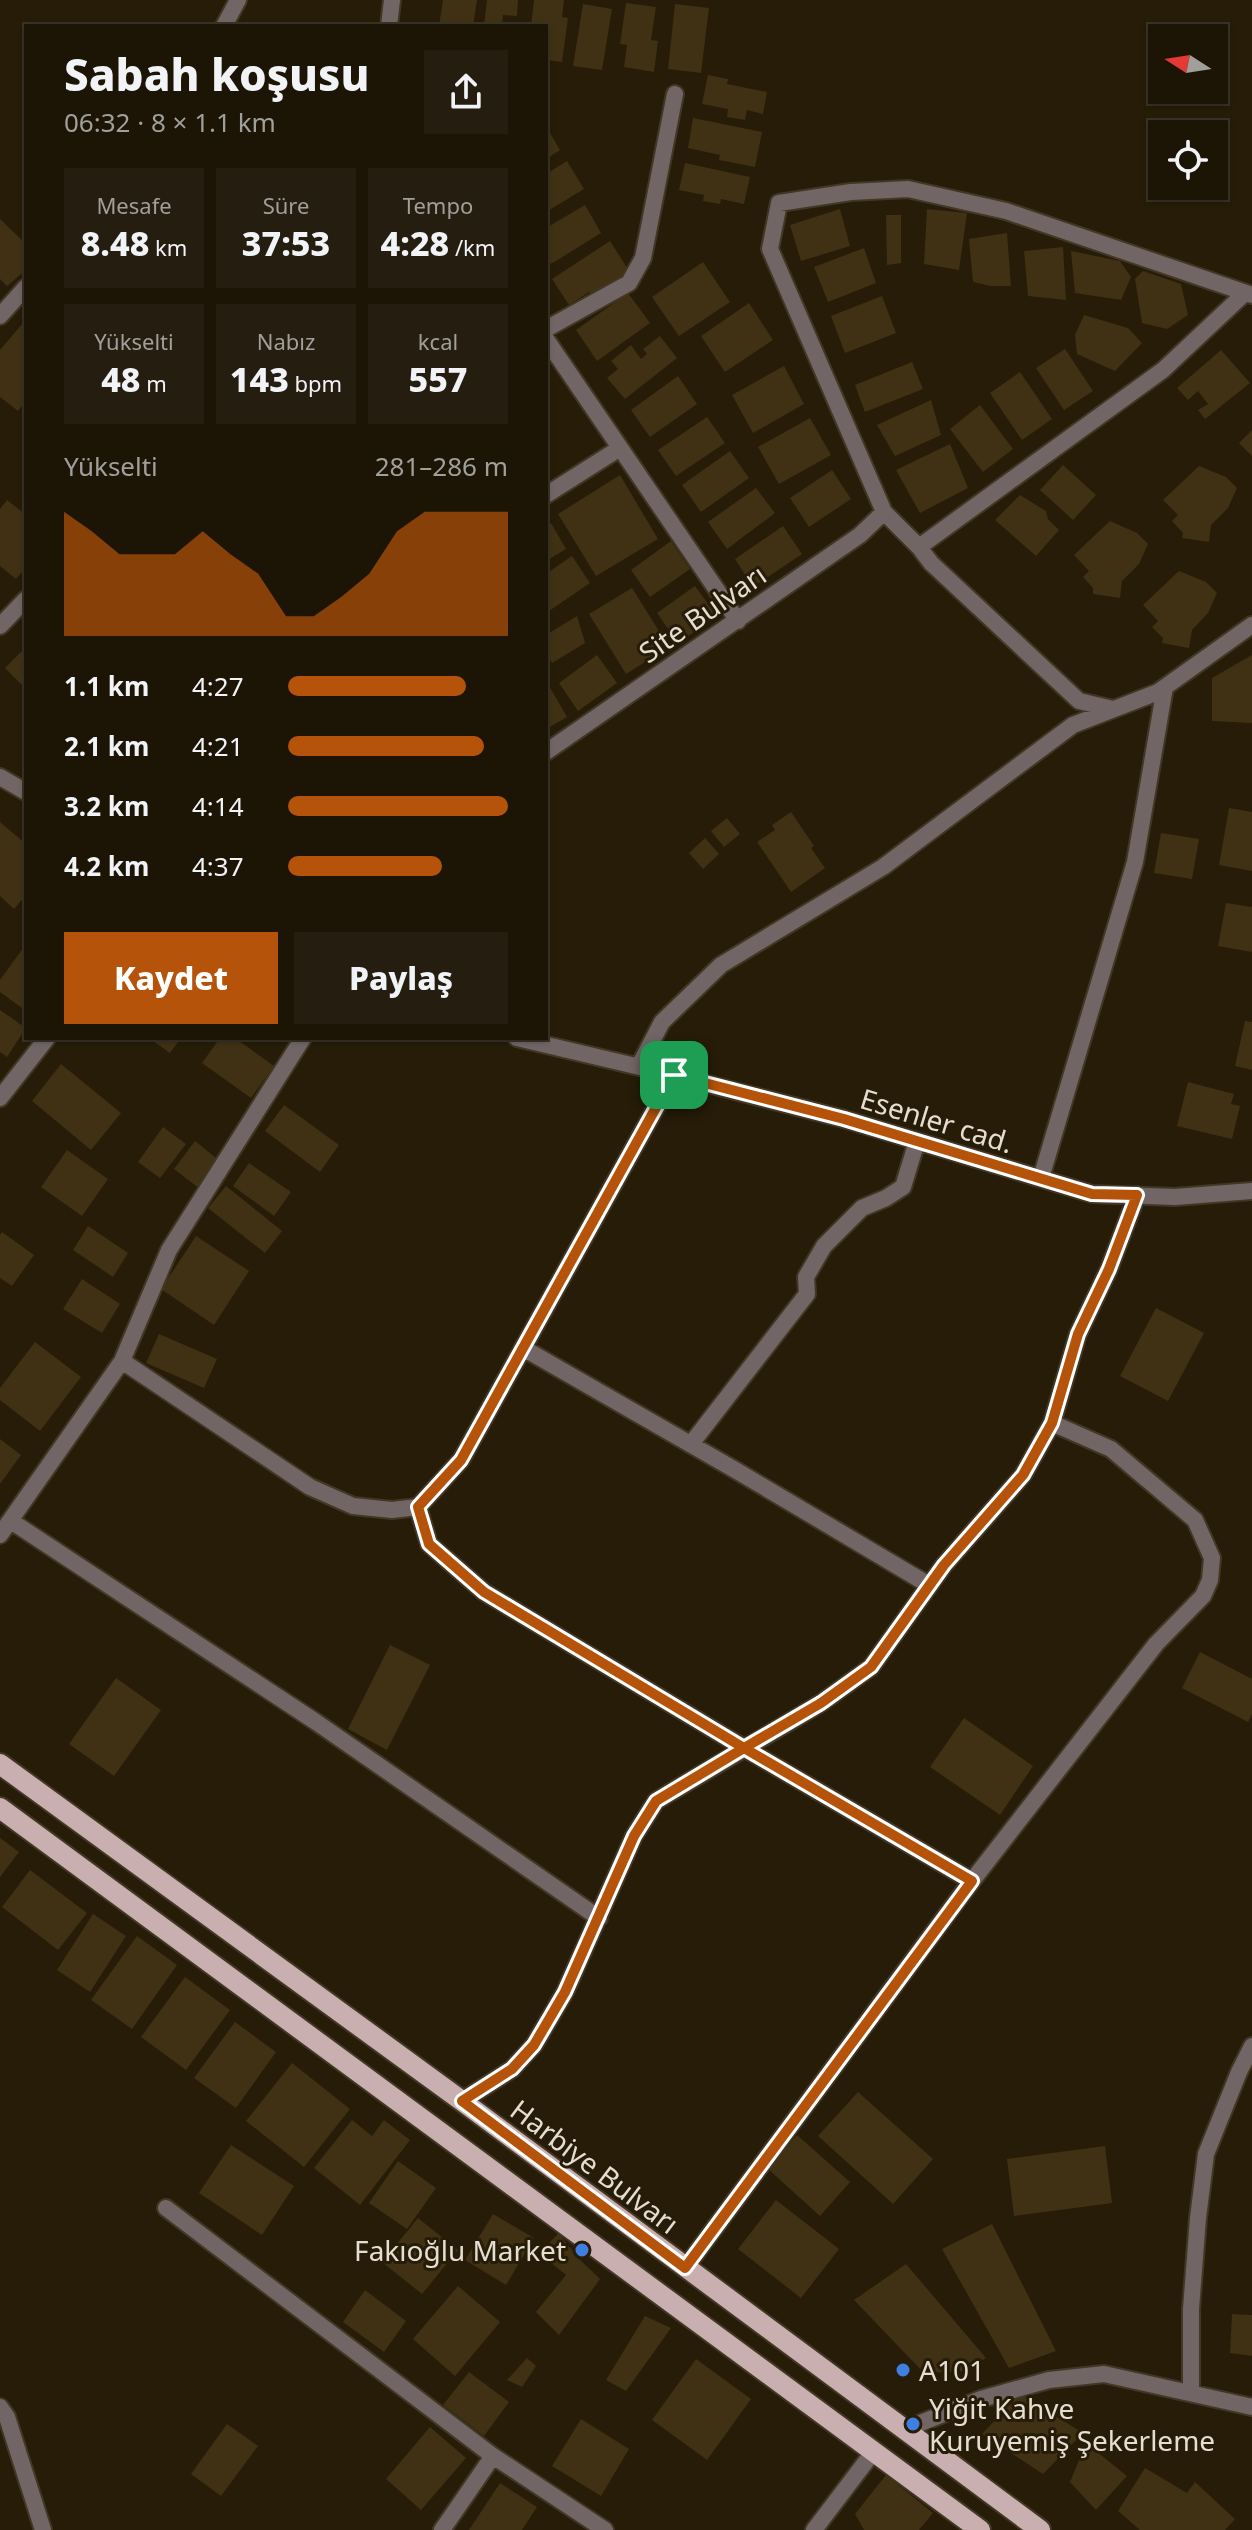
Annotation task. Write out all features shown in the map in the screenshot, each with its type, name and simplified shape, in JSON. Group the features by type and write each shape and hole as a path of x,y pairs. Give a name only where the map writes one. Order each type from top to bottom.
{"main road":[{"name":"Harbiye Bulvarı","path":"0,1764 462,2101 1040,2530"},
{"path":"0,1808 980,2530"}],"street":[{"path":"225,24 238,0"},
{"path":"389,24 392,0"},
{"path":"548,328 629,283 643,258 675,94"},
{"path":"919,547 1163,370 1249,294 1006,211 908,189 851,192 779,203 770,249 884,512 931,563 1079,701 1113,709"},
{"path":"0,316 24,289"},
{"path":"548,342 738,621"},
{"path":"548,494 620,448"},
{"name":"Site Bulvarı","path":"548,751 860,535 884,512"},
{"path":"0,626 24,601"},
{"path":"639,1066 662,1022 721,965 883,867 1073,725 1158,692 1252,625"},
{"path":"1041,1178 1135,862 1165,687"},
{"path":"0,777 24,791"},
{"path":"0,1098 45,1040"},
{"path":"0,1535 122,1361 169,1250 302,1040"},
{"name":"Esenler cad.","path":"526,1040 844,1119 1092,1194 1175,1197 1252,1191"},
{"path":"122,1361 310,1487 353,1506 392,1510 418,1507 461,1460 674,1075"},
{"path":"691,1444 807,1294 806,1277 824,1246 862,1208 903,1187 917,1141"},
{"path":"462,2101 512,2069 534,2045 565,1992 634,1836 656,1801 821,1703 871,1667 929,1585 1023,1475 1052,1423 1078,1334 1109,1269 1137,1195"},
{"path":"523,1348 929,1585"},
{"path":"685,2268 972,1881 1156,1644 1203,1596 1210,1580 1212,1558 1195,1520 1111,1449 1052,1423"},
{"path":"418,1507 429,1544 484,1592 972,1881"},
{"path":"11,1521 316,1722 599,1918"},
{"path":"1191,2393 1191,2309 1206,2154 1252,2046"},
{"path":"166,2208 493,2456 605,2530"},
{"path":"903,2430 981,2399 1049,2380 1104,2374 1252,2407"},
{"path":"0,2407 7,2417 43,2530"},
{"path":"814,2530 874,2451"},
{"path":"442,2530 493,2456"}],"building":[{"path":"443,0 477,0 473,24 439,24"},
{"path":"487,0 518,0 517,16 503,15 502,24 484,24"},
{"path":"534,0 564,0 562,17 568,18 562,62 548,60 548,24 531,24"},
{"path":"626,3 656,7 651,40 658,41 654,72 624,67 627,45 620,44"},
{"path":"583,4 612,9 602,70 573,66"},
{"path":"675,4 709,8 701,73 668,69"},
{"path":"708,75 728,79 727,84 767,92 763,114 747,110 745,120 727,117 728,109 702,104"},
{"path":"693,118 762,132 755,167 719,160 720,155 688,148"},
{"path":"548,129 560,150 548,158"},
{"path":"567,161 584,189 548,211 548,173"},
{"path":"685,163 750,177 744,204 721,199 720,204 703,201 704,195 679,190"},
{"path":"585,205 601,233 551,264 548,259 548,227"},
{"path":"840,209 850,246 801,261 790,225"},
{"path":"927,209 967,213 959,270 924,264"},
{"path":"886,215 901,215 901,263 887,265"},
{"path":"0,219 24,242 24,272 7,286 0,279"},
{"path":"1007,233 1011,286 973,282 969,239"},
{"path":"610,241 631,274 593,299 589,292 569,305 552,279"},
{"path":"1063,247 1066,300 1028,296 1024,251"},
{"path":"864,248 876,283 828,302 814,267"},
{"path":"1071,251 1120,261 1131,277 1121,300 1075,293"},
{"path":"703,262 730,302 679,336 652,297"},
{"path":"1143,271 1181,284 1188,315 1167,329 1142,323 1135,279"},
{"path":"628,293 650,323 597,361 576,330"},
{"path":"882,296 896,333 845,353 831,316"},
{"path":"749,303 773,340 725,372 701,336"},
{"path":"1084,315 1128,328 1142,343 1115,371 1077,354 1075,335"},
{"path":"24,324 24,404 18,411 0,397 0,350"},
{"path":"660,336 677,358 625,399 607,378 618,369 611,361 631,345 641,359 647,354 643,349"},
{"path":"1065,349 1093,391 1064,410 1036,368"},
{"path":"1221,350 1250,383 1205,419 1198,410 1208,404 1198,391 1188,400 1177,388"},
{"path":"912,362 923,389 865,412 855,385"},
{"path":"784,366 804,404 753,433 732,395"},
{"path":"1020,372 1052,419 1022,440 990,393"},
{"path":"678,376 697,404 650,437 631,410"},
{"path":"931,400 941,435 895,456 877,425"},
{"path":"980,405 1013,449 983,472 950,429"},
{"path":"707,417 725,443 676,476 658,450"},
{"path":"810,418 831,455 779,484 758,447"},
{"path":"1252,430 1252,456 1239,443"},
{"path":"950,444 968,488 920,513 896,470"},
{"path":"730,451 749,478 701,512 682,485"},
{"path":"1063,465 1096,495 1073,520 1040,490"},
{"path":"1199,466 1226,477 1237,488 1228,508 1211,525 1209,542 1182,538 1183,533 1172,521 1178,515 1163,500"},
{"path":"832,470 851,499 809,527 790,498"},
{"path":"620,475 658,539 596,576 558,514"},
{"path":"756,488 775,513 727,549 708,522"},
{"path":"1020,495 1046,511 1048,519 1059,530 1036,556 995,520"},
{"path":"7,500 24,513 24,569 16,579 0,566 0,509"},
{"path":"1110,521 1137,533 1148,544 1139,564 1122,581 1120,598 1093,594 1093,588 1083,577 1089,571 1074,555"},
{"path":"551,523 566,549 548,560 548,525"},
{"path":"783,526 802,554 753,587 735,559"},
{"path":"671,541 690,569 650,597 631,570"},
{"path":"572,556 590,583 549,611 548,573"},
{"path":"1179,571 1206,582 1217,593 1208,613 1192,630 1189,648 1162,643 1163,638 1152,627 1158,621 1143,605"},
{"path":"695,586 717,616 678,643 657,613"},
{"path":"632,588 669,647 626,674 589,614"},
{"path":"577,616 585,643 552,663 548,656 548,634"},
{"path":"22,651 24,653 24,687 5,668"},
{"path":"597,655 617,683 578,711 559,683"},
{"path":"1252,655 1252,723 1212,721 1212,678"},
{"path":"548,684 567,717 548,728"},
{"path":"1229,808 1252,812 1252,871 1219,865"},
{"path":"791,812 825,868 791,892 757,842 775,830 772,825"},
{"path":"727,818 740,834 724,847 711,831"},
{"path":"0,822 24,842 24,897 14,909 0,896"},
{"path":"1161,833 1199,839 1192,879 1154,873"},
{"path":"705,838 719,854 703,869 689,853"},
{"path":"1226,903 1252,907 1252,952 1218,946"},
{"path":"24,947 24,1010 0,992 0,980"},
{"path":"0,1010 24,1027 24,1031 7,1057 0,1052"},
{"path":"1245,1021 1252,1022 1252,1070 1235,1066"},
{"path":"152,1040 180,1040 170,1053"},
{"path":"219,1040 238,1040 274,1066 251,1098 202,1063"},
{"path":"61,1064 121,1113 91,1150 32,1101"},
{"path":"1188,1082 1234,1094 1231,1104 1240,1106 1232,1139 1177,1126"},
{"path":"284,1105 339,1145 320,1172 265,1131"},
{"path":"163,1127 186,1144 160,1178 138,1162"},
{"path":"195,1141 221,1162 200,1189 174,1169"},
{"path":"67,1150 108,1179 82,1216 41,1187"},
{"path":"249,1163 291,1192 274,1216 233,1186"},
{"path":"226,1186 282,1231 265,1253 208,1208"},
{"path":"88,1226 128,1253 113,1277 73,1250"},
{"path":"2,1232 34,1255 12,1286 0,1278"},
{"path":"196,1236 249,1271 214,1325 161,1289"},
{"path":"82,1279 120,1304 102,1333 63,1309"},
{"path":"1156,1308 1204,1333 1168,1401 1120,1376"},
{"path":"159,1334 217,1359 204,1388 146,1363"},
{"path":"35,1342 81,1377 40,1431 0,1400 0,1388"},
{"path":"0,1439 21,1455 0,1484"},
{"path":"390,1645 430,1665 387,1750 348,1729"},
{"path":"1200,1652 1252,1679 1252,1714 1248,1722 1182,1688"},
{"path":"116,1678 161,1710 114,1776 69,1744"},
{"path":"964,1718 1033,1766 1000,1815 930,1767"},
{"path":"0,1838 19,1852 0,1877"},
{"path":"30,1870 87,1913 58,1950 2,1907"},
{"path":"93,1914 126,1936 90,1992 57,1970"},
{"path":"137,1936 177,1965 132,2029 91,2000"},
{"path":"185,1977 230,2010 186,2070 141,2037"},
{"path":"235,2022 276,2052 236,2108 194,2078"},
{"path":"292,2063 350,2109 304,2167 246,2121"},
{"path":"858,2092 933,2159 893,2204 818,2136"},
{"path":"352,2120 372,2136 384,2120 410,2140 360,2205 314,2168"},
{"path":"797,2135 850,2182 820,2216 767,2168"},
{"path":"231,2145 294,2186 262,2235 199,2193"},
{"path":"1105,2146 1112,2203 1014,2216 1007,2159"},
{"path":"398,2161 436,2188 407,2229 369,2203"},
{"path":"776,2200 839,2249 801,2298 738,2249"},
{"path":"493,2214 534,2238 506,2285 465,2260"},
{"path":"418,2218 458,2250 422,2294 382,2262"},
{"path":"992,2224 1056,2351 1009,2368 942,2249"},
{"path":"559,2233 577,2257 600,2279 559,2335 536,2312 566,2275 539,2253"},
{"path":"906,2264 986,2358 964,2371 924,2373 854,2300"},
{"path":"458,2286 500,2322 455,2376 413,2339"},
{"path":"365,2290 406,2321 384,2352 343,2322"},
{"path":"1232,2314 1252,2315 1252,2356 1230,2353"},
{"path":"645,2316 671,2328 626,2391 606,2380"},
{"path":"527,2358 536,2366 522,2387 507,2380"},
{"path":"696,2359 751,2399 707,2460 652,2420"},
{"path":"469,2372 509,2402 484,2436 443,2405"},
{"path":"1020,2394 1083,2433 1043,2474 982,2434"},
{"path":"581,2419 629,2449 601,2496 552,2466"},
{"path":"227,2424 258,2446 221,2496 191,2474"},
{"path":"430,2427 466,2458 421,2510 386,2479"},
{"path":"1086,2443 1127,2476 1096,2510 1070,2482"},
{"path":"1145,2468 1187,2493 1195,2482 1235,2519 1225,2530 1140,2530 1118,2511"},
{"path":"886,2475 933,2513 919,2530 864,2530 855,2514"},
{"path":"500,2483 537,2507 522,2530 469,2530"}],"place":[{"name":"Fakıoğlu Market","path":"582,2250"},
{"name":"A101","path":"903,2370"},
{"name":"Yiğit Kahve Kuruyemiş Şekerleme","path":"913,2424"}],"route":[{"path":"674,1075 461,1460 418,1507 429,1544 484,1592 744,1748 656,1801 634,1836 565,1992 534,2045 512,2069 462,2101 685,2268 972,1881 744,1748 821,1703 871,1667 944,1565 1023,1475 1052,1423 1078,1334 1109,1269 1137,1195 1092,1194 844,1119 674,1075"}]}
